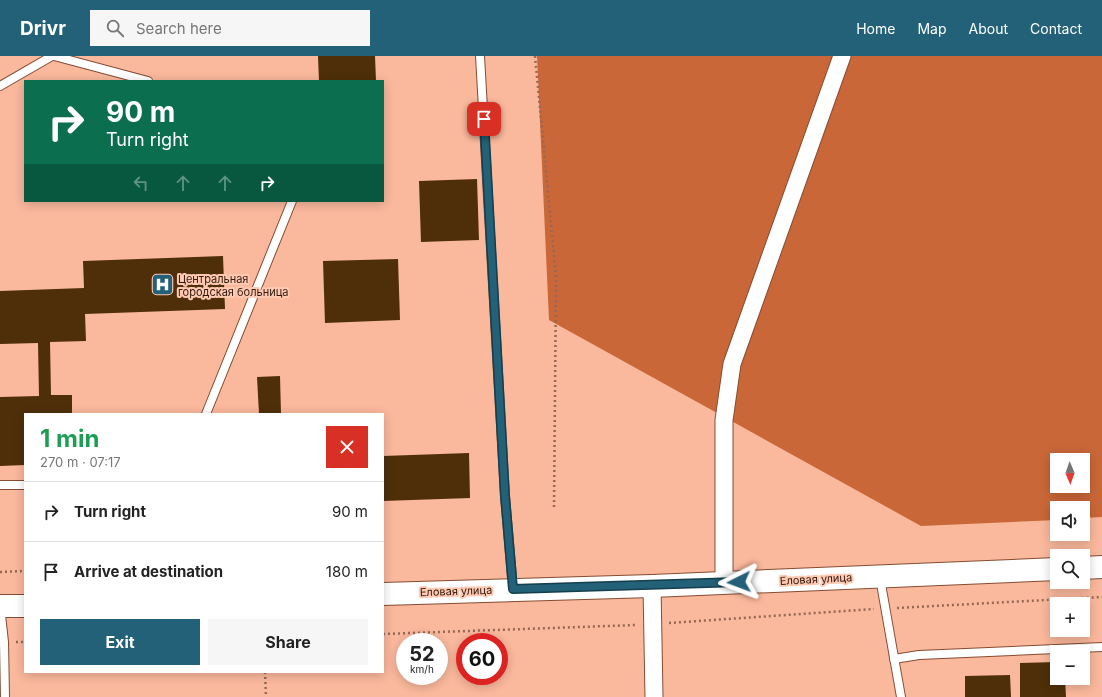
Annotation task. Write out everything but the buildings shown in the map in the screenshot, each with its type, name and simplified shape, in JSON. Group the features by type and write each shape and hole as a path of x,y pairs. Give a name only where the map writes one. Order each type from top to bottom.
{"main road":[{"path":"1090,568 1102,567"},
{"name":"Еловая улица","path":"384,594 652,586 1050,569"},
{"path":"0,606 24,606"}],"street":[{"path":"724,583 724,420 732,364 842,56"},
{"path":"652,586 654,697"}],"lane":[{"path":"0,86 53,56 144,80"},
{"path":"480,56 505,496 513,589"},
{"path":"206,413 292,202"},
{"path":"0,486 24,485"},
{"path":"880,576 901,697"},
{"path":"0,606 4,642 5,697"},
{"path":"894,659 919,655 1102,648"}],"path":[{"path":"535,56 556,276 554,508"},
{"path":"0,572 24,571"},
{"path":"384,634 652,625 885,608 1102,597"},
{"path":"265,673 266,697"}],"shaded area":[{"path":"537,56 1102,56 1102,517 1090,518 1090,501 1050,501 1050,520 921,526 549,320"}],"place":[{"name":"Центральная городская больница","path":"163,285"}],"route":[{"path":"484,119 505,496 513,589 652,586 739,582"}]}
